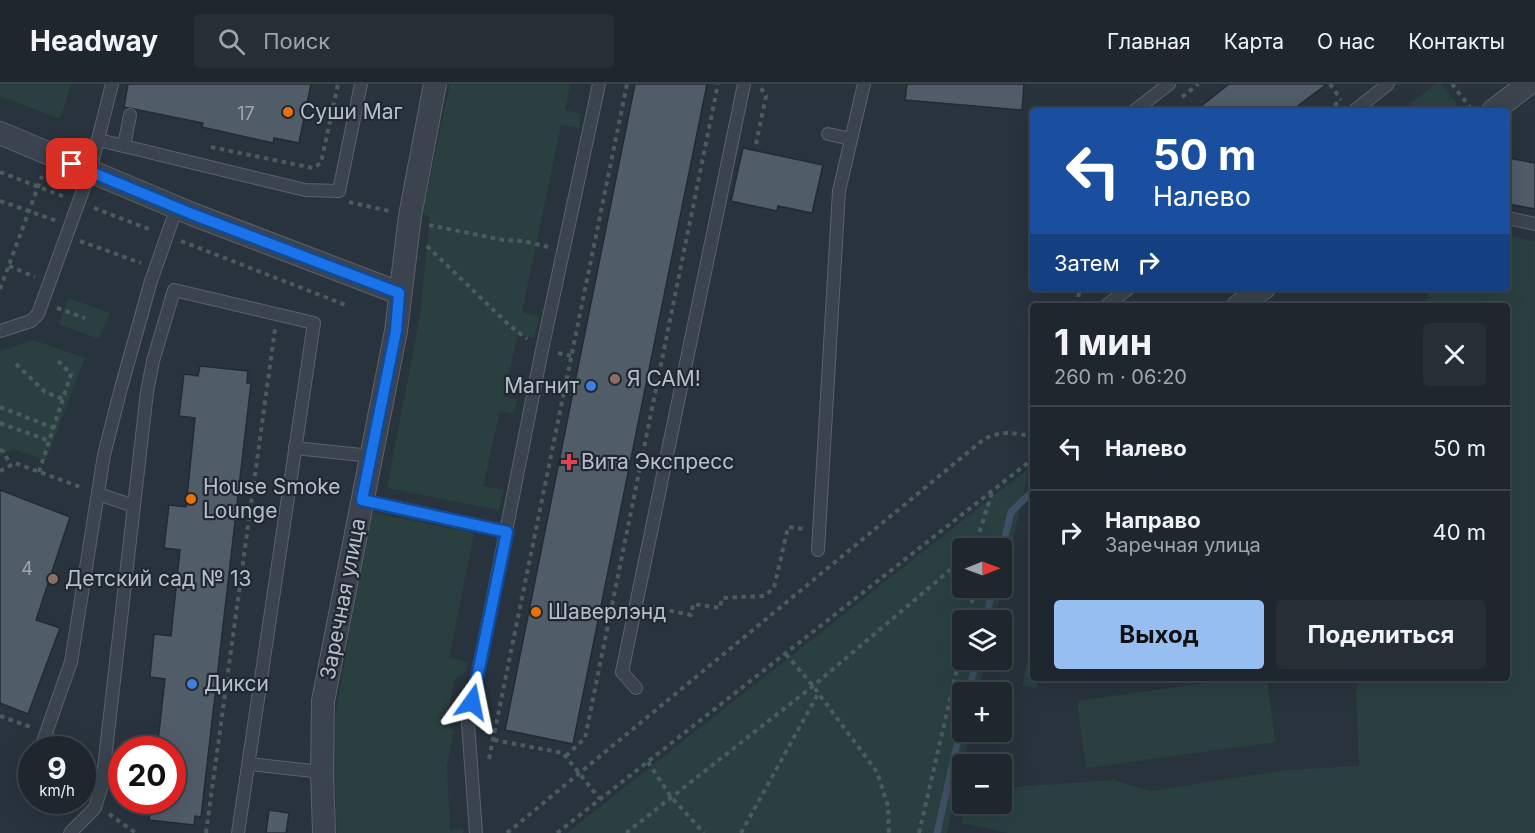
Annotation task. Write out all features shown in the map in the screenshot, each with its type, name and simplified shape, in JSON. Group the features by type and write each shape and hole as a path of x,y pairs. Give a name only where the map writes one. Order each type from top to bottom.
{"street":[{"name":"Заречная улица","path":"324,833 323,701 396,331 410,216 435,84"},
{"path":"1497,108 1528,84"},
{"path":"0,133 177,207 399,293"},
{"path":"1242,303 1260,291"}],"lane":[{"path":"0,331 31,321 38,314 90,171 112,84"},
{"path":"99,140 305,190 339,191 361,84"},
{"path":"476,833 468,723 542,350 598,84"},
{"path":"636,688 622,672 744,84"},
{"path":"818,550 838,191 864,84"},
{"path":"1138,108 1169,84"},
{"path":"1358,108 1388,84"},
{"path":"123,146 130,115"},
{"path":"828,134 851,139"},
{"path":"45,736 70,662 104,455 152,281 177,207"},
{"path":"1510,218 1535,224"},
{"path":"70,833 95,808 102,785 151,371 174,290 314,323 238,833"},
{"path":"1110,303 1125,291"},
{"path":"296,448 371,456"},
{"path":"98,494 134,506"},
{"path":"362,500 507,532"},
{"path":"250,764 322,772"}],"path":[{"path":"208,147 313,168 321,163 338,84"},
{"path":"472,781 489,760 494,740 627,84"},
{"path":"566,756 585,738 718,84"},
{"path":"756,144 766,96 761,87 762,84"},
{"path":"1330,84 1341,100"},
{"path":"1452,84 1471,108"},
{"path":"0,289 42,176"},
{"path":"339,191 349,202 395,213"},
{"path":"0,201 57,221"},
{"path":"423,224 503,240 523,241 564,251"},
{"path":"66,236 147,266"},
{"path":"420,240 509,325 542,350"},
{"path":"8,266 36,278"},
{"path":"206,833 275,329"},
{"path":"39,472 71,374 57,360"},
{"path":"16,364 45,392 63,399"},
{"path":"0,407 54,428"},
{"path":"0,423 50,441"},
{"path":"507,833 984,439 995,433 1008,432 1030,436"},
{"path":"0,450 3,451 11,466"},
{"path":"558,833 1030,461"},
{"path":"0,471 15,463 98,494"},
{"path":"978,538 993,490"},
{"path":"636,604 691,615 693,604 720,608 722,598 764,596 774,588 788,526 819,532"},
{"path":"626,833 813,686 952,568"},
{"path":"786,654 813,686 877,772 888,806 889,833"},
{"path":"919,833 957,670"},
{"path":"741,833 818,694"},
{"path":"0,717 46,733"},
{"path":"494,740 563,753 600,799"},
{"path":"648,762 671,797 704,833"},
{"path":"109,814 136,833"}],"green space":[{"path":"0,84 71,84 60,119 0,96"},
{"path":"450,84 570,84 565,110 581,114 579,128 561,125 522,312 539,316 534,338 518,335 503,396 517,400 514,414 500,411 483,486 503,490 499,510 387,488 420,316 430,217 423,214"},
{"path":"1435,84 1441,84 1456,102 1457,108 1406,108"},
{"path":"1510,236 1535,241 1535,833 1008,833 961,823 963,814 1012,814 1012,787 1114,780 1150,791 1287,770 1359,766 1356,692 1358,681 1510,681 1510,303 1426,303 1428,291 1510,291"},
{"path":"68,298 110,313 99,339 59,324"},
{"path":"33,340 85,358 46,460 13,449 0,456 0,351"},
{"path":"1029,468 1012,544 1012,538 952,538 952,598 1000,598 997,610 952,610 952,670 984,670 981,682 952,682 952,742 968,742 965,754 952,754 952,811 947,833 567,833"},
{"path":"370,512 474,533 449,658 468,662 466,671 454,680 447,721 454,732 447,766 450,830 463,829 463,833 337,833 333,731"},
{"path":"1030,647 1030,681 1038,681 1037,688 1022,686"},
{"path":"1220,681 1267,681 1275,742 1086,768 1077,701"}],"building":[{"path":"128,84 311,84 299,143 274,138 273,143 202,127 203,123 124,107"},
{"path":"635,84 707,84 573,744 505,730"},
{"path":"907,84 1024,84 1022,110 905,100"},
{"path":"1229,84 1327,84 1295,108 1199,108"},
{"path":"743,148 823,165 812,213 778,206 777,211 731,201"},
{"path":"1510,158 1535,163 1535,209 1510,204"},
{"path":"200,366 248,371 247,383 251,383 201,817 195,816 194,825 149,820 150,814 186,814 186,736 159,736 165,679 150,677 154,634 171,636 180,550 164,548 169,505 186,507 195,418 179,416 184,374 198,376"},
{"path":"0,490 70,517 36,620 60,628 28,714 0,703"},
{"path":"269,810 289,813 286,833 266,833"}],"waterway":[{"path":"1005,538 1011,512 1030,494"},
{"path":"988,610 991,598"},
{"path":"971,682 974,670"},
{"path":"937,833 958,742"}],"place":[{"name":"Суши Маг","path":"288,112"},
{"name":"Я САМ!","path":"615,379"},
{"name":"Магнит","path":"591,386"},
{"name":"Вита Экспресс","path":"569,462"},
{"name":"House Smoke Lounge","path":"191,499"},
{"name":"Детский сад № 13","path":"53,579"},
{"name":"Шаверлэнд","path":"536,612"},
{"name":"Дикси","path":"192,684"}],"route":[{"path":"72,164 192,214 399,293 396,331 362,500 507,532 472,702"}]}
